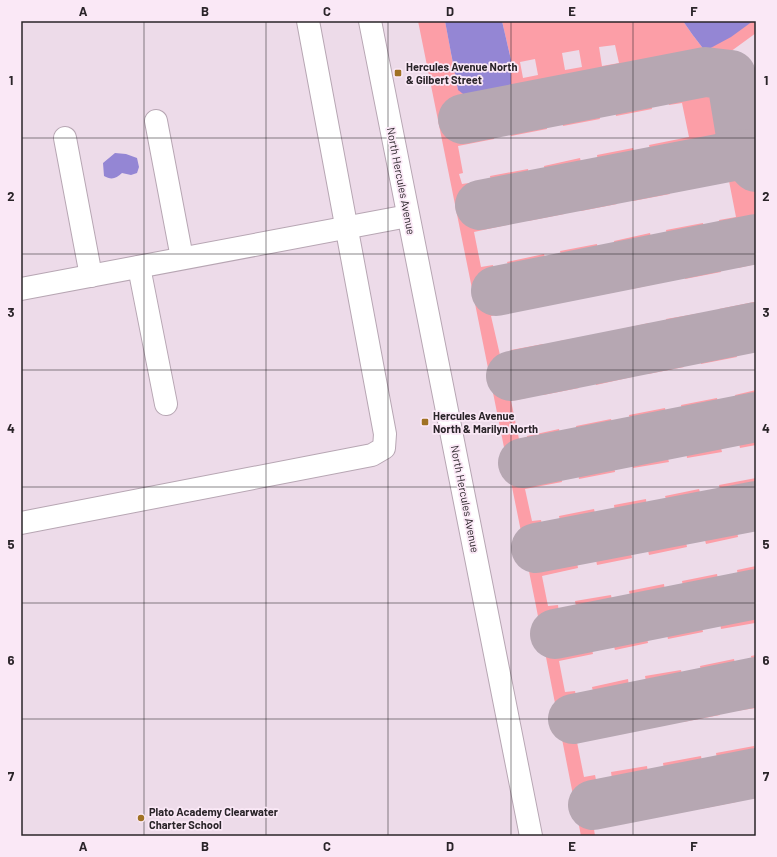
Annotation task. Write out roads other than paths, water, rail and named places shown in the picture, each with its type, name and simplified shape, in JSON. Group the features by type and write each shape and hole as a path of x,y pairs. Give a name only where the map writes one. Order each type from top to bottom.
{"street":[{"path":"21,523 372,455 384,448 385,434 308,21"},
{"name":"North Hercules Avenue","path":"370,21 531,836"},
{"path":"156,121 182,258"},
{"path":"65,138 91,276"},
{"path":"21,289 408,216"},
{"path":"139,267 166,404"}],"place":[{"name":"Hercules Avenue North & Gilbert Street","path":"398,73"},
{"name":"Hercules Avenue North & Marilyn North","path":"425,422"},
{"name":"Plato Academy Clearwater Charter School","path":"141,818"}]}
